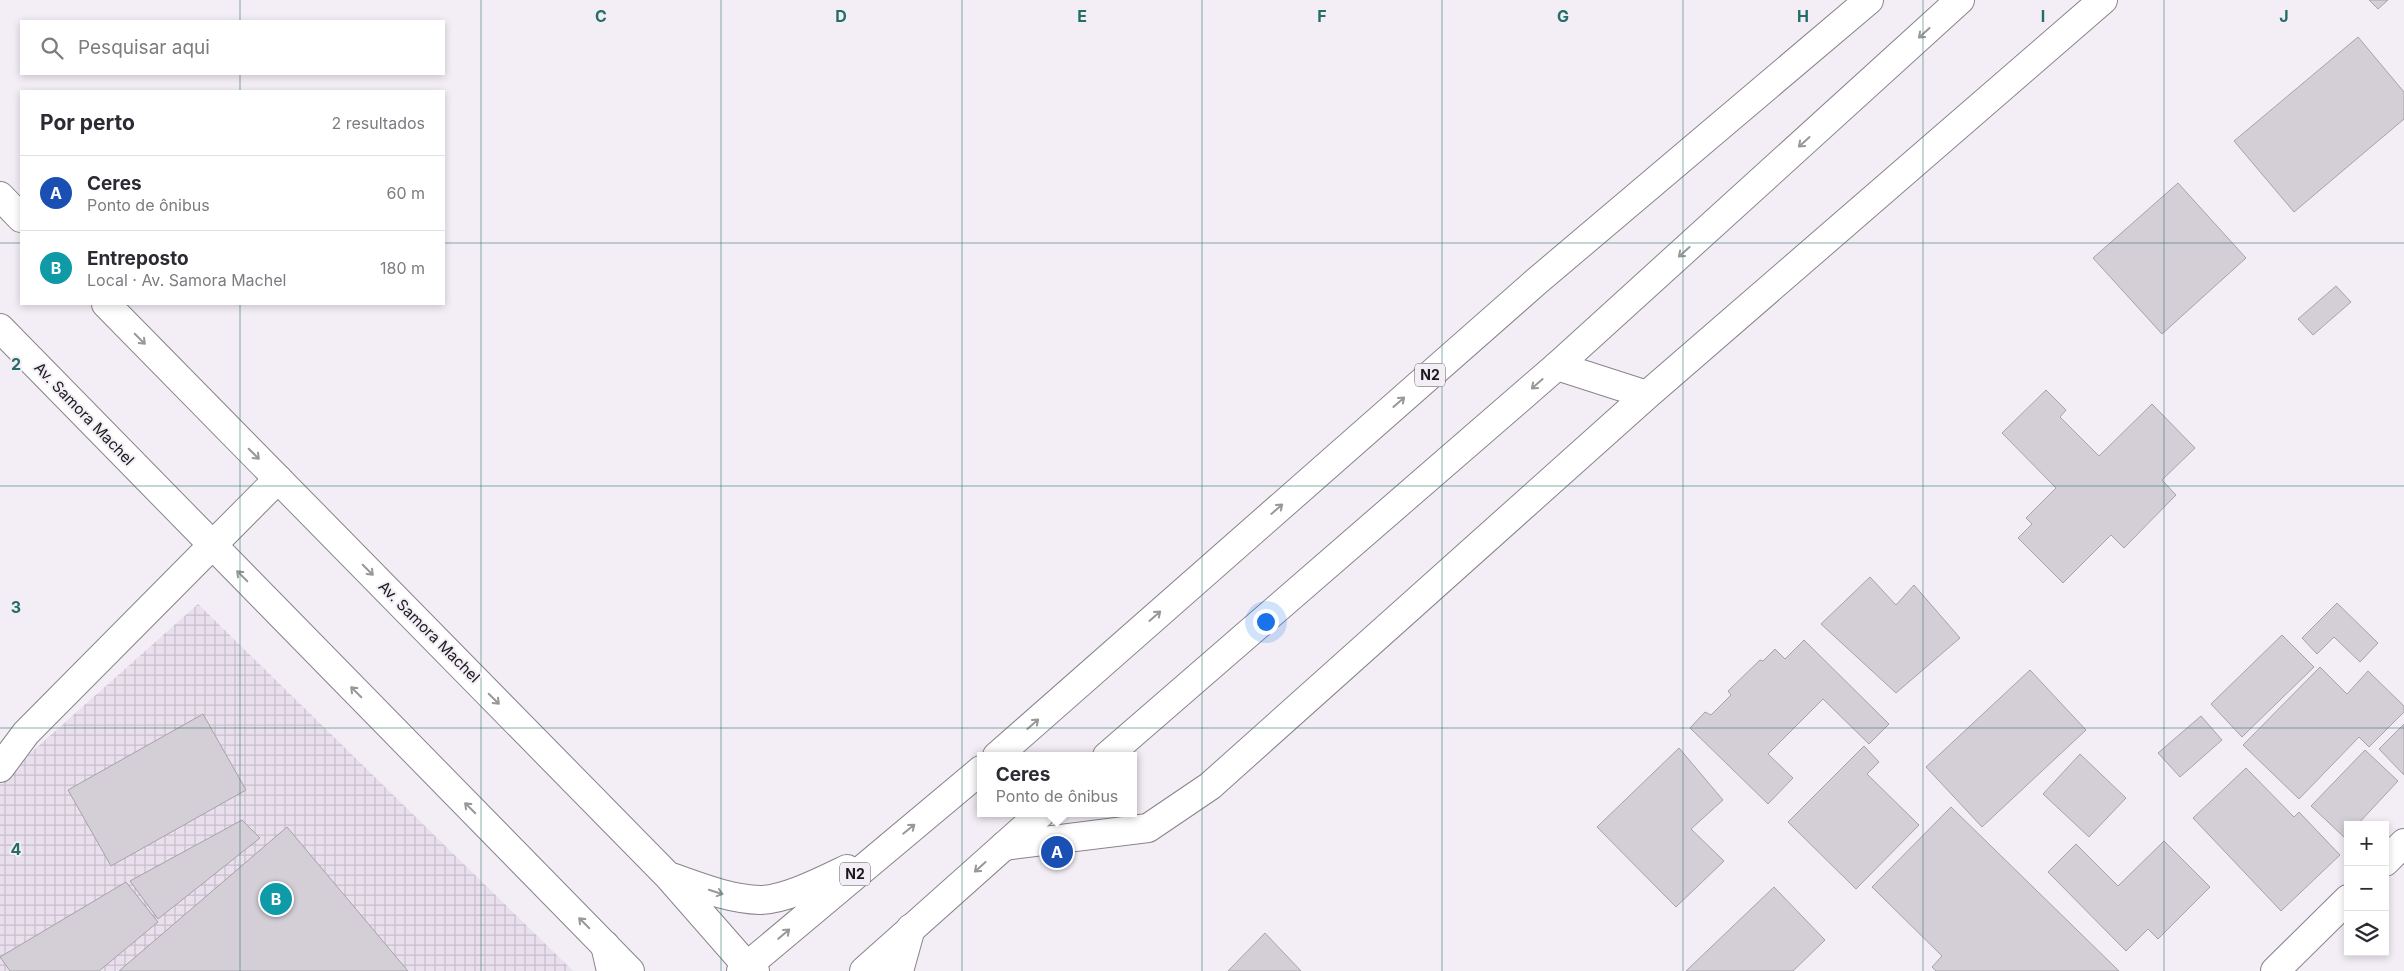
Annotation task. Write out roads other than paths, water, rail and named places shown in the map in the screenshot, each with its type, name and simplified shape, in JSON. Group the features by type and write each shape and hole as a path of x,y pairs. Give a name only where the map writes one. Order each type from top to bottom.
{"main road":[{"name":"N2","path":"1002,752 1537,281 1869,0"},
{"path":"1112,752 1557,366 1960,0"},
{"path":"1004,846 1148,828 1210,786 1647,395 2103,0"},
{"path":"0,196 20,217"},
{"name":"Av. Samora Machel","path":"107,305 670,877 748,969"},
{"name":"Av. Samora Machel","path":"0,328 630,971"},
{"path":"1557,366 1647,395"},
{"path":"0,768 26,733 213,547 278,479"},
{"name":"N2","path":"748,969 874,857 977,773"},
{"path":"864,971 1037,817"},
{"path":"2389,858 2404,843"},
{"path":"670,877 728,896 762,900 801,890 874,857"},
{"path":"2275,971 2344,903"},
{"path":"899,971 911,928"},
{"path":"605,945 611,971"}],"place":[{"name":"Ceres","path":"1057,852"},
{"name":"Entreposto","path":"276,899"}]}
